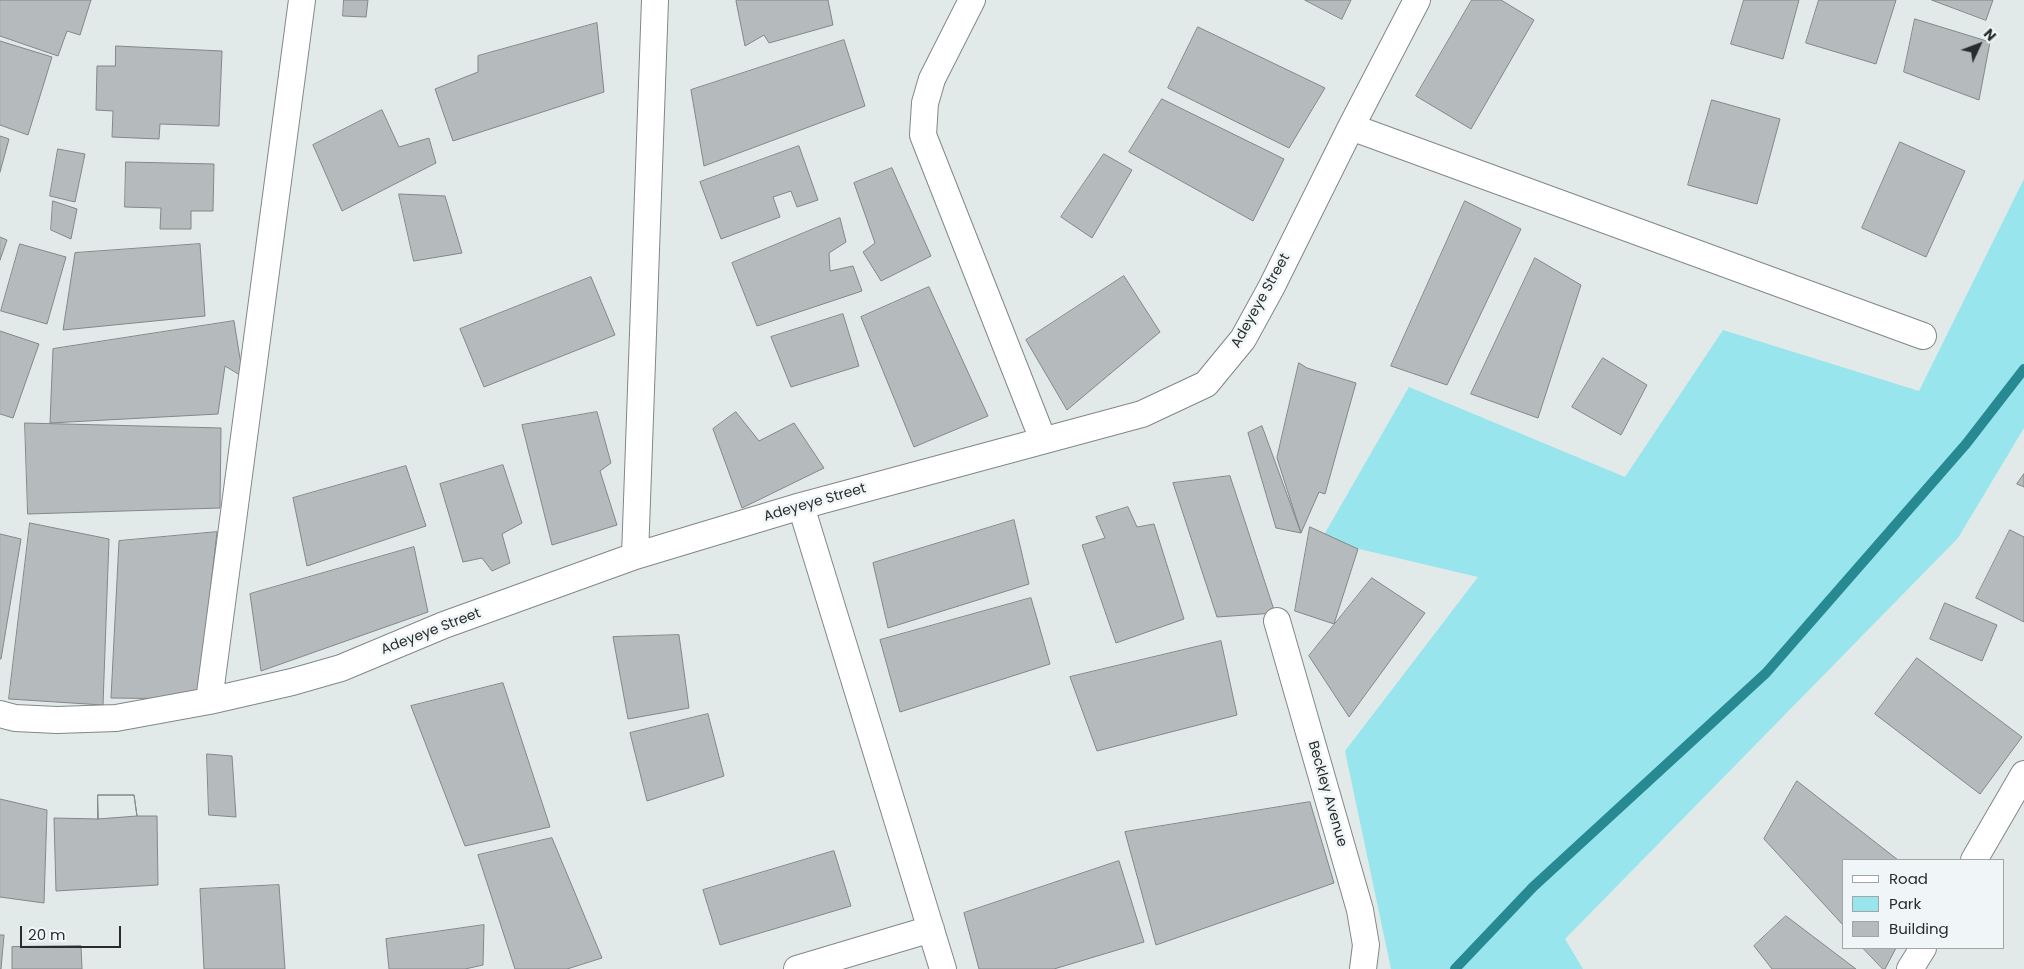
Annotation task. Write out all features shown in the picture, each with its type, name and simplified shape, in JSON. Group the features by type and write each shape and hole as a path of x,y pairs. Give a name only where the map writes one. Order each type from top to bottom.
{"street":[{"path":"209,701 302,0"},
{"path":"635,556 655,0"},
{"path":"972,0 932,79 925,103 923,135 1043,440"},
{"name":"Adeyeye Street","path":"0,714 15,718 57,720 116,718 209,701 292,682 341,668 444,625 635,556 801,506 1142,414 1206,384 1243,339 1271,288 1350,127 1418,0"},
{"path":"1350,127 1923,336"},
{"path":"801,506 943,969"},
{"name":"Beckley Avenue","path":"1277,621 1360,910 1366,945 1363,969"},
{"path":"1975,859 2024,774"},
{"path":"797,969 931,929"},
{"path":"1910,969 1922,949"}],"green space":[{"path":"2024,179 2024,428 1958,538 1565,939 1583,969 1391,969 1345,751 1478,577 1321,540 1409,387 1625,477 1723,330 1919,391"}],"building":[{"path":"0,0 91,0 80,35 67,31 58,56 0,36"},
{"path":"344,0 368,0 366,17 343,16"},
{"path":"828,0 833,25 769,43 764,35 745,46 736,1"},
{"path":"1305,0 1351,0 1342,19"},
{"path":"1472,0 1501,0 1534,20 1471,129 1416,96"},
{"path":"1744,0 1799,0 1783,59 1731,44"},
{"path":"1819,0 1896,0 1876,64 1806,43"},
{"path":"1932,0 1993,0 1986,20"},
{"path":"1915,19 1990,42 1979,100 1904,72"},
{"path":"597,23 604,92 453,141 435,89 478,72 478,56"},
{"path":"1198,27 1325,88 1289,148 1168,88"},
{"path":"844,40 865,106 704,166 691,90"},
{"path":"0,41 52,57 28,135 0,125"},
{"path":"116,46 222,51 219,126 160,124 159,139 112,137 113,111 96,110 97,66 115,66"},
{"path":"1162,99 1284,159 1253,221 1129,152"},
{"path":"1712,100 1780,119 1757,204 1688,185"},
{"path":"382,110 399,147 429,138 436,163 342,211 313,145"},
{"path":"0,136 9,139 0,172"},
{"path":"1900,142 1965,171 1926,257 1862,228"},
{"path":"799,146 818,200 797,207 791,191 773,197 780,217 721,239 700,182"},
{"path":"58,149 85,154 75,202 50,196"},
{"path":"1104,154 1132,170 1092,238 1061,217"},
{"path":"126,162 214,164 213,211 191,211 191,229 160,229 161,208 125,207"},
{"path":"892,168 931,256 881,281 863,252 875,243 854,183"},
{"path":"399,194 445,196 462,253 414,261"},
{"path":"53,201 77,209 71,239 51,230"},
{"path":"1465,201 1521,229 1447,385 1391,366"},
{"path":"840,218 846,242 829,253 830,271 853,266 862,291 757,326 732,263"},
{"path":"0,237 7,240 0,260"},
{"path":"20,244 66,257 47,324 1,311"},
{"path":"200,244 205,316 63,330 75,253"},
{"path":"1535,258 1581,285 1538,418 1471,394"},
{"path":"1124,276 1160,332 1067,410 1026,340"},
{"path":"591,277 615,335 484,387 460,329"},
{"path":"929,287 988,416 914,447 861,317"},
{"path":"843,314 859,366 791,387 771,337"},
{"path":"234,321 243,377 225,366 218,414 50,423 53,349"},
{"path":"0,331 39,344 13,418 0,414"},
{"path":"1603,358 1647,385 1621,435 1572,407"},
{"path":"1299,363 1307,368 1356,383 1325,494 1319,492 1301,533 1277,458"},
{"path":"597,412 611,463 600,471 617,525 552,545 522,425"},
{"path":"736,412 759,441 794,423 824,468 742,508 713,429"},
{"path":"25,423 221,428 220,508 28,514"},
{"path":"1262,426 1301,533 1276,528 1248,433"},
{"path":"503,465 522,523 502,534 510,563 492,571 482,558 463,562 440,484"},
{"path":"406,466 426,526 307,566 293,498"},
{"path":"2024,474 2024,487 2017,484"},
{"path":"1230,476 1275,613 1217,617 1173,483"},
{"path":"1128,507 1137,527 1154,524 1184,619 1116,643 1082,545 1105,538 1096,517"},
{"path":"1014,520 1029,584 888,628 873,563"},
{"path":"30,523 109,539 103,705 9,699"},
{"path":"1310,527 1358,549 1334,624 1295,611"},
{"path":"2010,530 2024,537 2024,622 1976,598"},
{"path":"217,532 198,699 111,698 119,541"},
{"path":"0,534 21,539 1,659 0,659"},
{"path":"414,547 428,612 261,671 250,594"},
{"path":"1372,578 1425,613 1349,717 1309,656"},
{"path":"1031,598 1050,664 900,712 880,640"},
{"path":"1945,603 1997,625 1982,661 1930,639"},
{"path":"679,635 689,708 628,719 613,637"},
{"path":"1221,641 1237,715 1097,751 1070,677"},
{"path":"1917,658 2022,737 1980,794 1875,714"},
{"path":"503,683 550,827 465,846 411,706"},
{"path":"708,714 724,776 647,801 630,733"},
{"path":"207,754 232,756 236,817 209,815"},
{"path":"1797,781 1897,859 1842,859 1842,924 1764,839"},
{"path":"98,795 134,795 137,816 98,819"},
{"path":"98,795 134,795 137,816 157,816 158,885 56,891 54,818 98,819"},
{"path":"0,799 47,810 44,903 0,897"},
{"path":"1310,802 1334,883 1156,945 1125,832"},
{"path":"552,838 602,958 567,969 515,969 478,855"},
{"path":"834,851 851,906 720,945 703,890"},
{"path":"1119,861 1144,942 1054,969 979,969 964,913"},
{"path":"279,885 285,969 204,969 200,889"},
{"path":"1786,916 1856,969 1772,969 1754,946"},
{"path":"484,925 483,965 465,969 389,969 386,939"},
{"path":"0,935 4,935 1,969 0,969"},
{"path":"81,946 82,969 12,969 12,947"},
{"path":"1864,949 1895,949 1885,969"}],"waterway":[{"path":"1455,969 1533,887 1766,673 1966,444 2024,369"}]}
